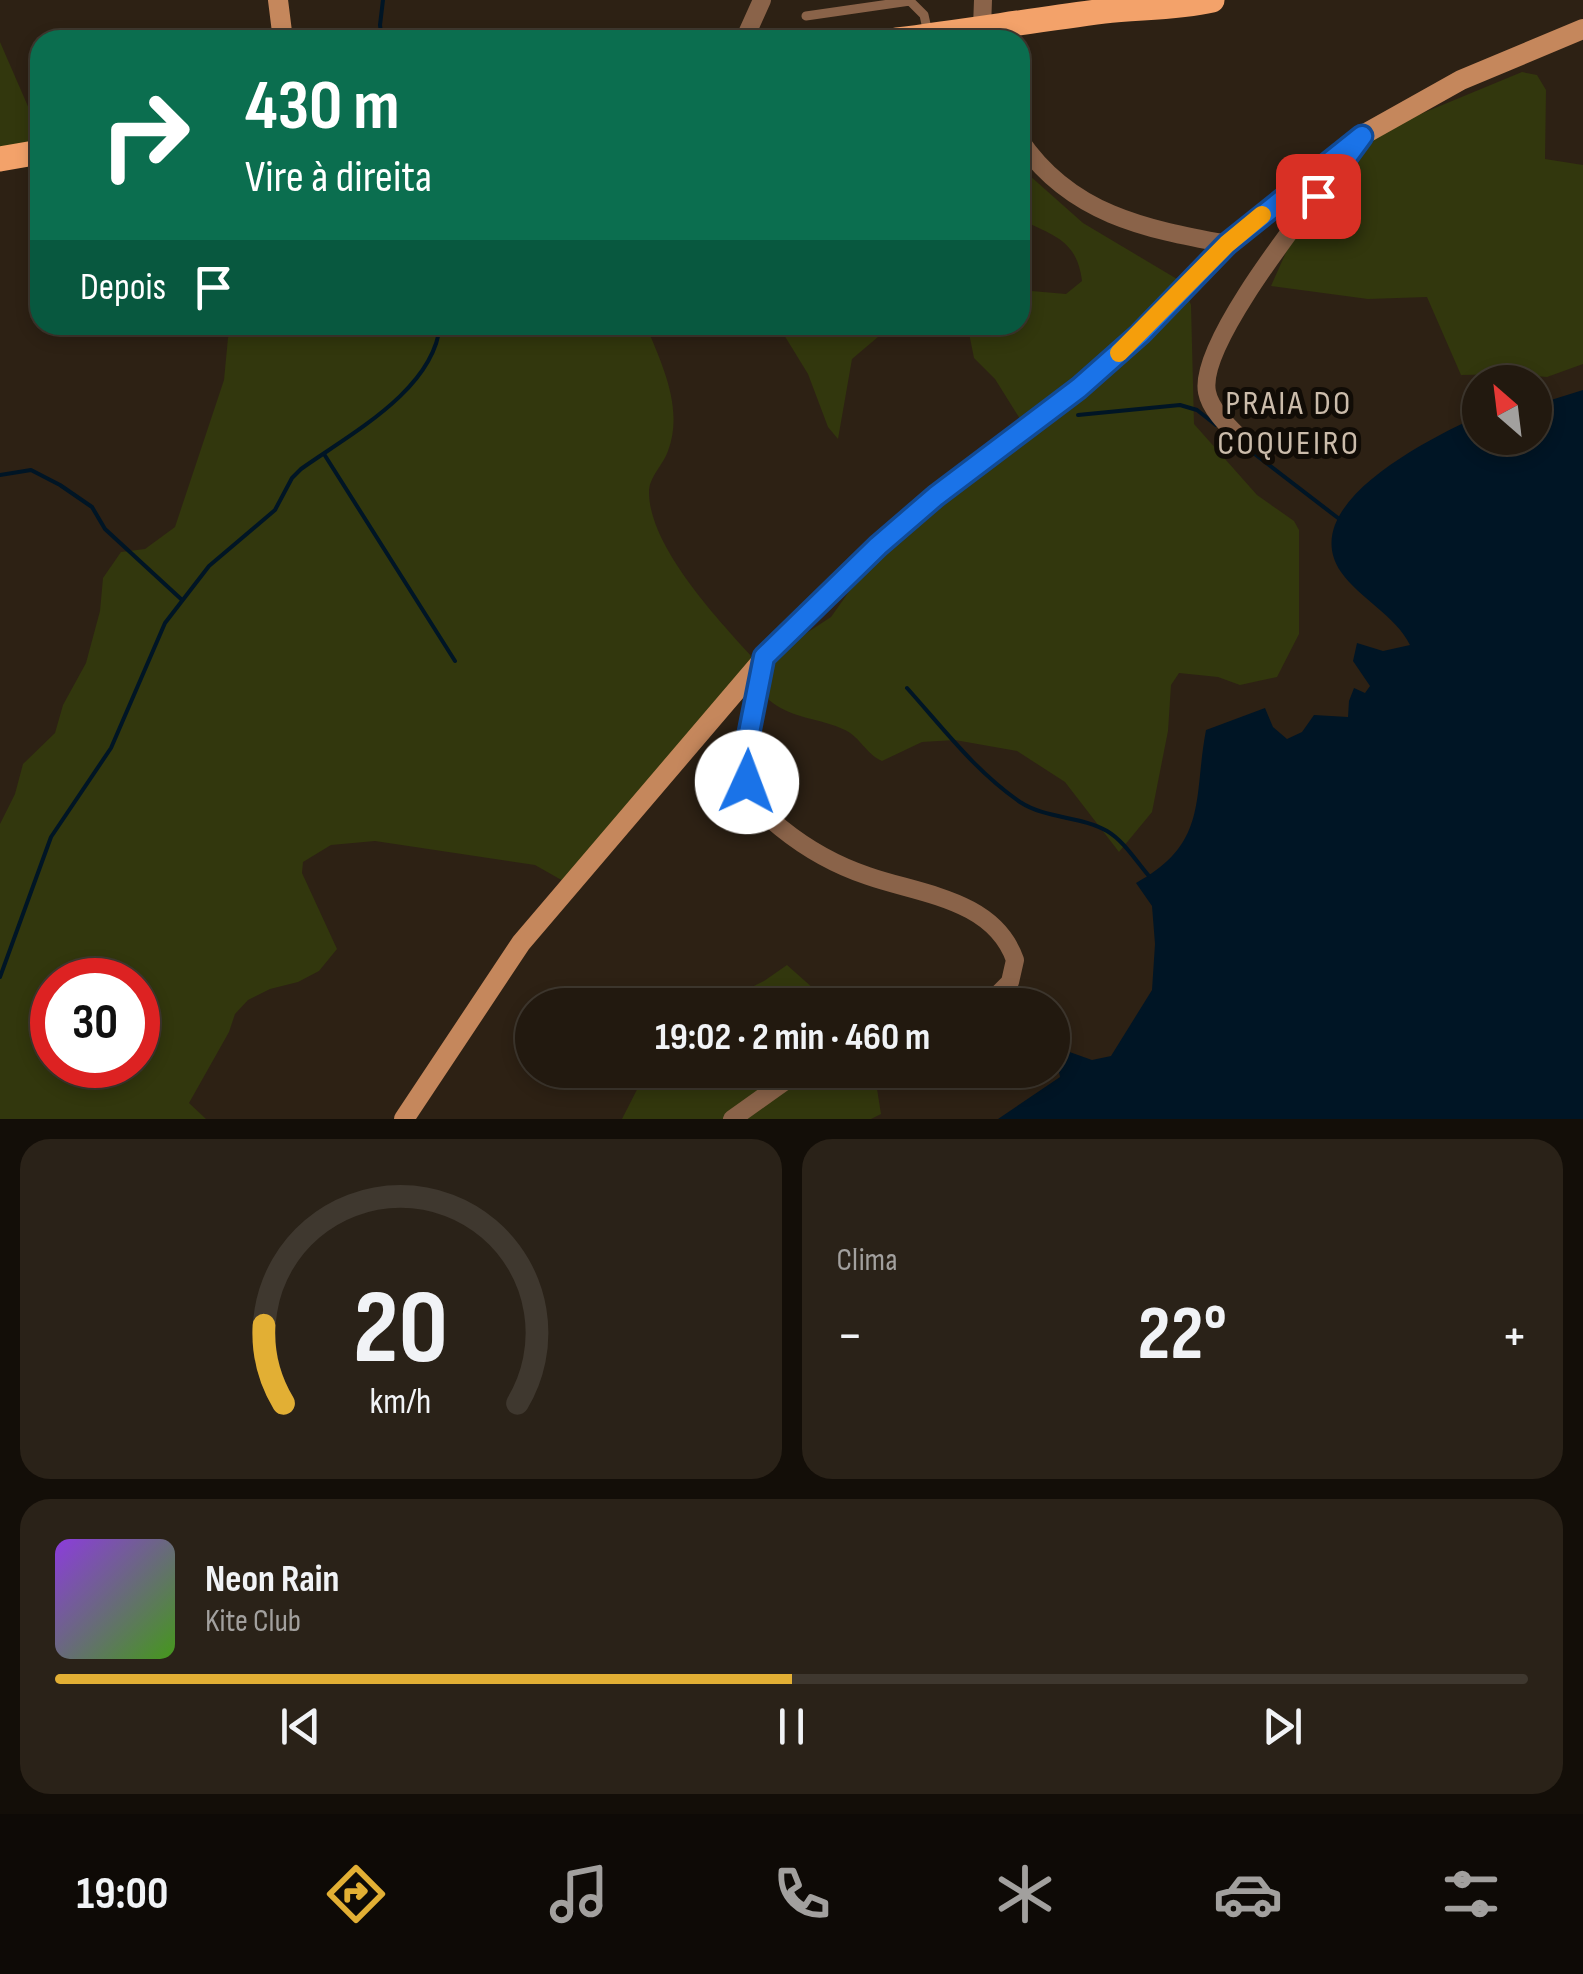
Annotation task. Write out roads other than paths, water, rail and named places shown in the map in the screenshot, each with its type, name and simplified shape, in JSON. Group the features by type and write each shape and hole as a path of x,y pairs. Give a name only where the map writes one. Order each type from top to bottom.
{"main road":[{"path":"969,30 1160,3 1189,5 1212,0"},
{"path":"0,159 30,154"}],"street":[{"path":"278,0 282,30"},
{"path":"748,30 762,0"},
{"path":"982,28 983,0"},
{"path":"404,1119 521,942 764,657 878,546 921,508 1079,388 1128,345 1227,244 1362,136 1461,80 1583,29"},
{"path":"1249,447 1210,401 1207,370 1233,314 1362,136"},
{"path":"1030,153 1070,194 1097,209 1154,229 1227,244"},
{"path":"764,657 744,758 754,800 785,831 832,862 945,898 987,922 1003,937 1015,960 1010,982 1004,988"},
{"path":"732,1119 776,1088"}],"lane":[{"path":"806,16 910,1 924,15 928,30"}],"water":[{"path":"1583,390 1583,1119 998,1119 1044,1088 1070,1088 1070,1052 1092,1060 1111,1056 1152,990 1152,906 1136,883 1176,852 1187,835 1194,817 1206,730 1265,708 1273,727 1287,739 1302,732 1314,715 1348,717 1354,688 1365,693 1370,686 1353,661 1357,643 1383,651 1410,645 1396,625 1341,572 1332,546 1336,521 1352,498 1403,456 1462,424 1462,455 1552,455 1552,400"}],"waterway":[{"path":"381,30 383,0"},
{"path":"0,977 51,837 111,748 165,623 209,566 275,510 301,469 365,425 406,390 423,370 437,335"},
{"path":"1078,415 1180,405 1197,410 1216,425"},
{"path":"1252,452 1338,518"},
{"path":"324,454 455,661"},
{"path":"0,475 31,470 60,485 92,507 105,529 181,599"},
{"path":"907,688 1004,790 1030,808 1107,831 1149,876"}],"district":[{"name":"PRAIA DO COQUEIRO","path":"1289,422"}]}
